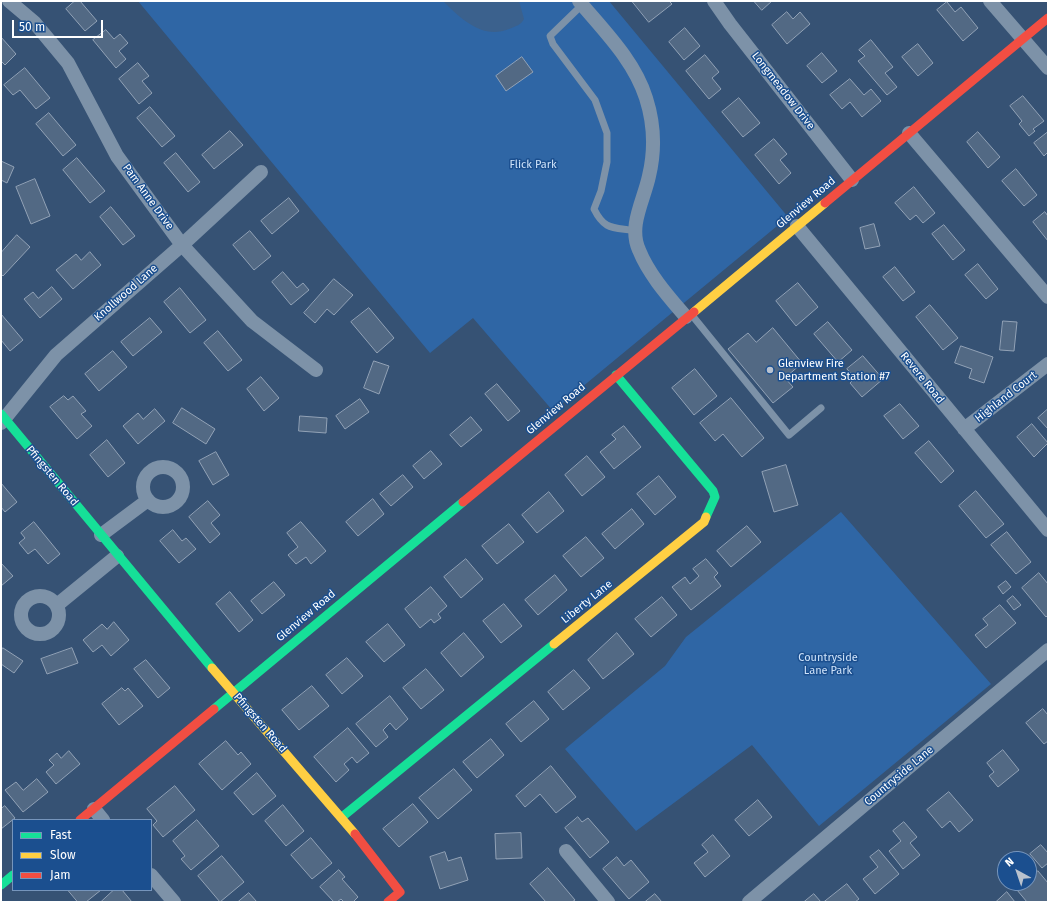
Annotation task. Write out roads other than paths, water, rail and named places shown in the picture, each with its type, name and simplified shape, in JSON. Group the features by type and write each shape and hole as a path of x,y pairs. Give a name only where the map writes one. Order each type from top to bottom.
{"street":[{"name":"Pam Anne Drive","path":"9,1 34,22 68,63 117,156 182,244 252,321 316,370"},
{"name":"Longmeadow Drive","path":"714,1 730,24 852,180"},
{"path":"990,1 1048,68"},
{"path":"581,3 630,63 640,81 647,99 652,130 652,156 649,177 637,214 636,231 638,249 646,264 689,315"},
{"name":"Glenview Road","path":"81,819 1048,18"},
{"path":"909,133 1048,297"},
{"name":"Knollwood Lane","path":"2,419 56,355 261,172"},
{"name":"Revere Road","path":"797,226 1048,530"},
{"name":"Highland Court","path":"964,430 1048,364"},
{"name":"Liberty Lane","path":"342,817 704,522 715,497 713,491 616,375"},
{"name":"Pfingsten Road","path":"2,419 233,692 342,817 400,892 388,902"},
{"path":"101,535 148,500"},
{"path":"57,605 117,556"},
{"name":"Countryside Lane","path":"749,902 1048,650"},
{"path":"94,809 103,819"},
{"path":"566,851 608,902"},
{"path":"1,885 12,876"},
{"path":"152,876 174,902"}],"lane":[{"path":"581,3 550,36 553,44 595,100 607,133 607,162 601,191 594,209 600,222 607,226 636,231"},
{"path":"689,315 789,435 821,408"}],"place":[{"name":"Glenview Fire Department Station #7","path":"770,370"}],"park label":[{"name":"Flick Park","path":"533,165"},
{"name":"Countryside Lane Park","path":"828,664"}]}
